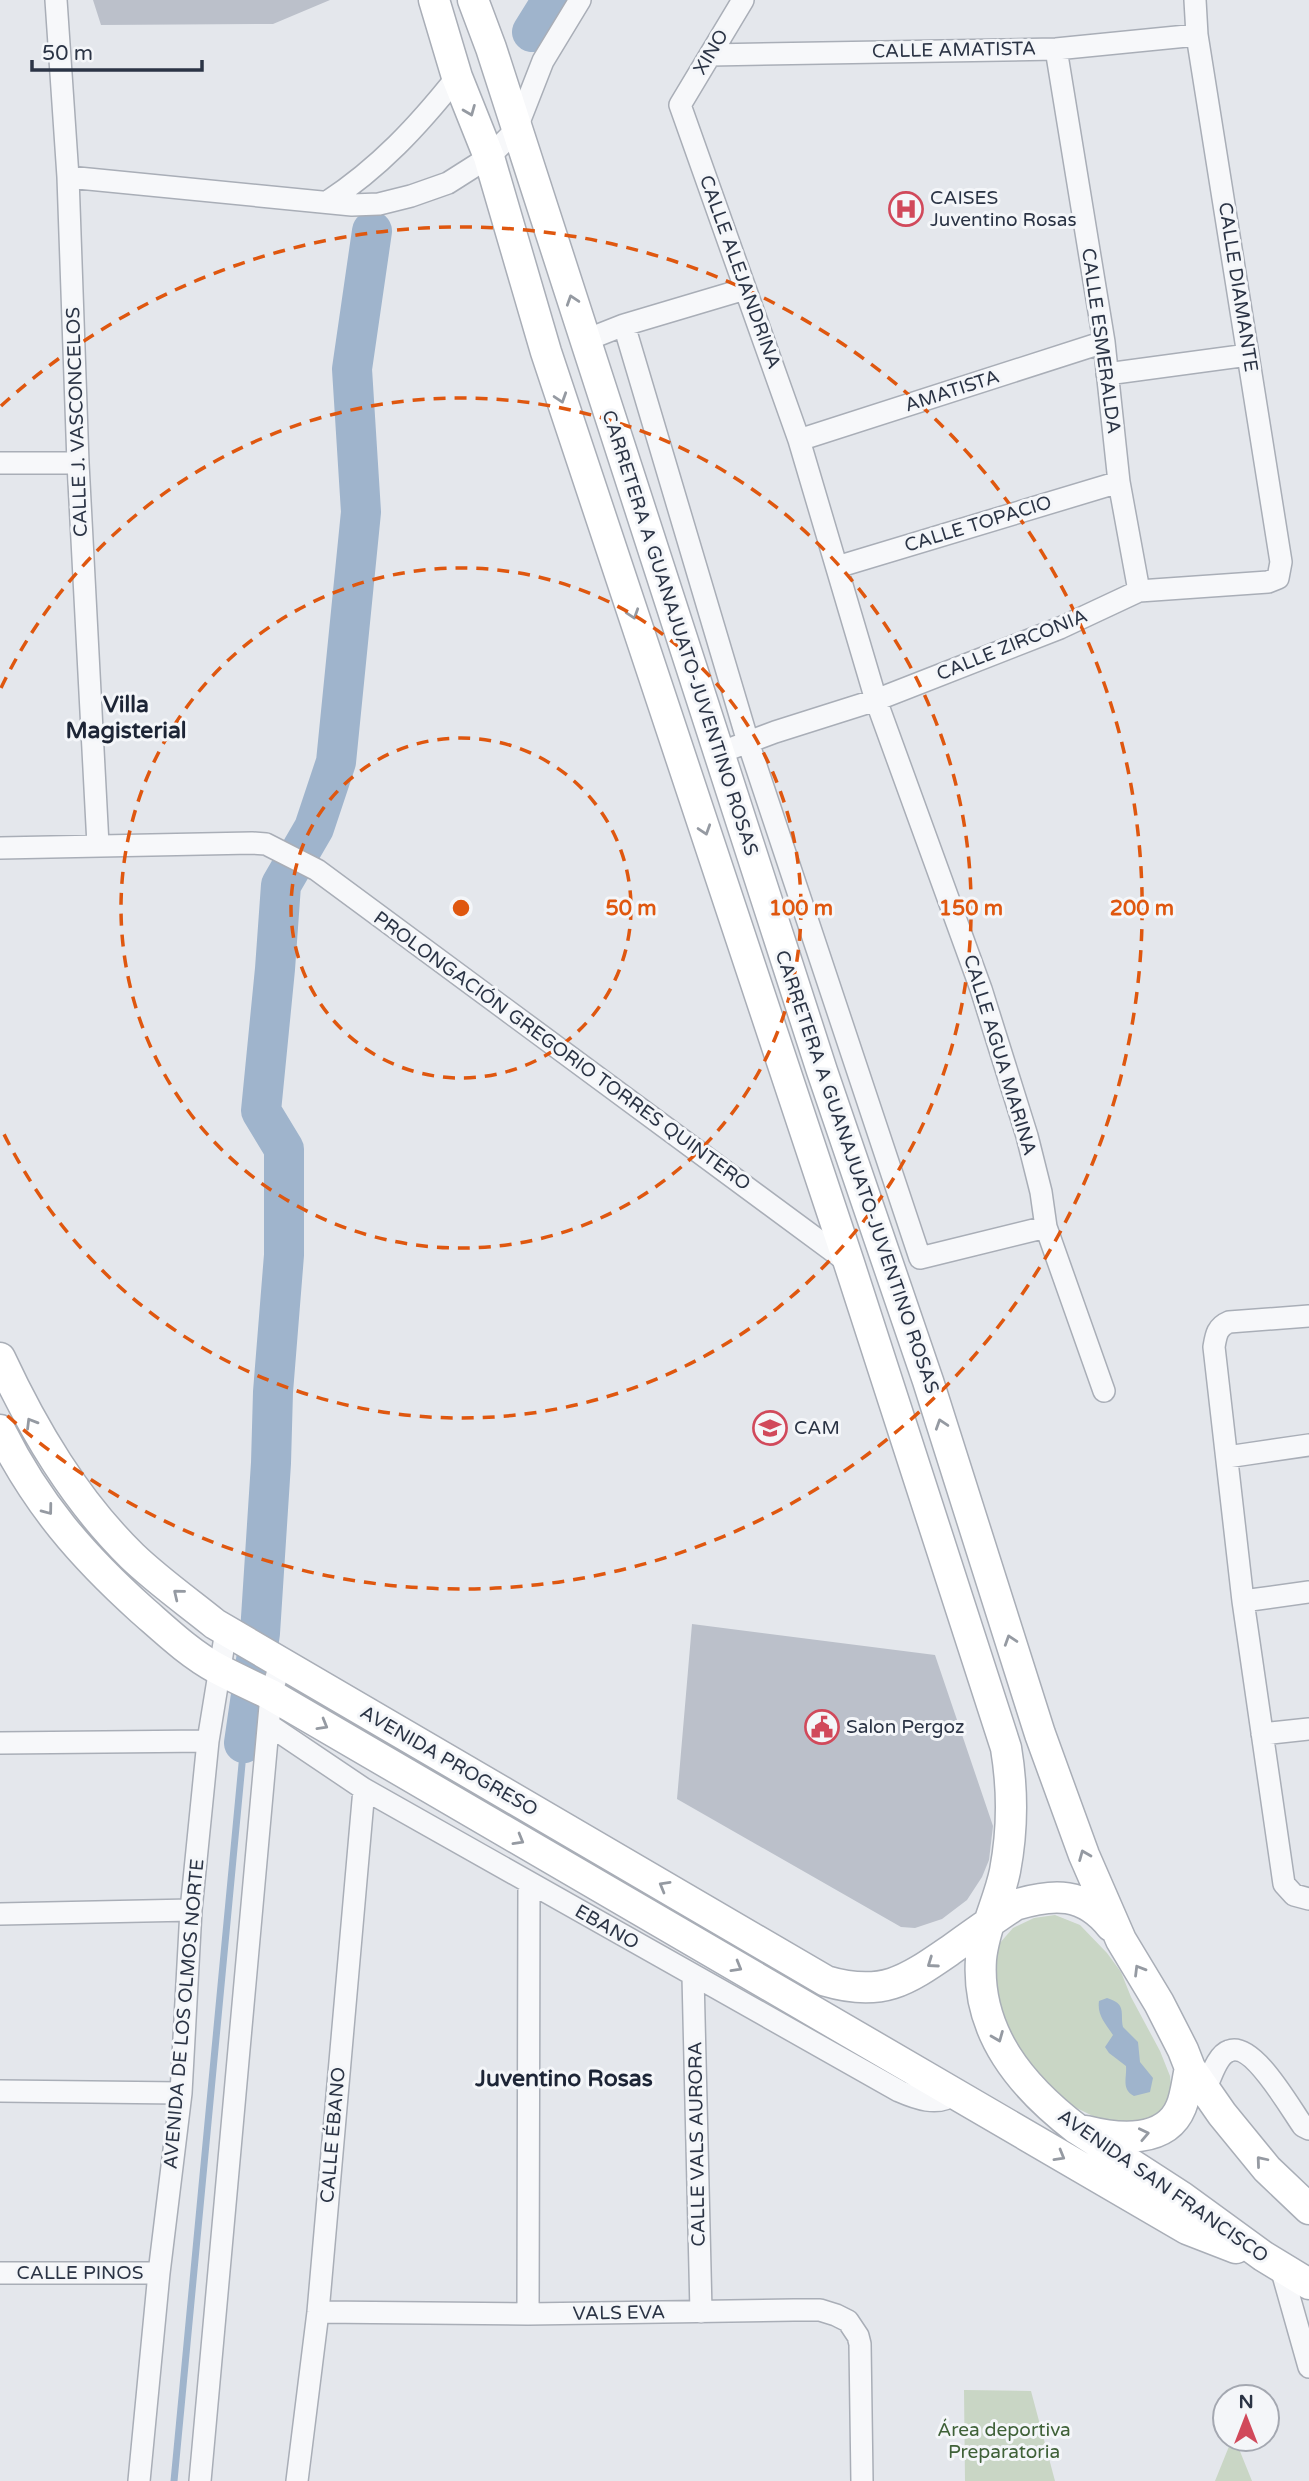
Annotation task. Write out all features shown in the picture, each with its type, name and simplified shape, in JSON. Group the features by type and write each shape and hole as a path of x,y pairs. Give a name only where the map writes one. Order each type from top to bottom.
{"main road":[{"name":"CARRETERA A GUANAJUATO-JUVENTINO ROSAS","path":"434,0 457,77 489,157 546,352 849,1263 1006,1748 1012,1782 1012,1819 1004,1872 988,1923"},
{"name":"CARRETERA A GUANAJUATO-JUVENTINO ROSAS","path":"473,0 822,1071 928,1381 1048,1758 1084,1855 1121,1940"},
{"name":"AVENIDA PROGRESO","path":"0,1358 25,1413 74,1488 132,1556 229,1633 713,1914 780,1956 826,1981 845,1987 866,1989 905,1980 988,1923"},
{"name":"AVENIDA PROGRESO","path":"0,1430 38,1497 68,1537 101,1573 177,1641 222,1671 267,1693 1187,2229 1272,2262"},
{"path":"988,1923 1015,1905 1035,1899 1056,1897 1086,1903 1099,1912 1121,1940 1159,2003 1198,2078 1223,2114 1267,2169 1309,2209"},
{"path":"697,1943 713,1914"},
{"name":"AVENIDA SAN FRANCISCO","path":"988,1923 981,1959 981,1978 987,2006 998,2041 1027,2085 1077,2129 1182,2197 1272,2262 1309,2284"},
{"path":"979,2109 1122,2137 1141,2137 1157,2131 1175,2118 1198,2078"}],"street":[{"name":"CALLE J. VASCONCELOS","path":"56,0 68,177 78,463 98,845"},
{"path":"68,177 352,205 379,204 411,196 448,183 489,157 516,130 543,61 580,0"},
{"name":"XINO","path":"680,105 743,0"},
{"name":"CALLE DIAMANTE","path":"1195,0 1197,35 1281,562 1280,575"},
{"name":"CALLE AMATISTA","path":"710,55 1056,48 1197,35"},
{"name":"CALLE ESMERALDA","path":"1056,48 1104,342 1119,482 1139,591"},
{"path":"327,202 375,168 403,141 457,77"},
{"name":"CALLE ALEJANDRINA","path":"680,105 799,440"},
{"path":"586,340 624,325 746,289"},
{"path":"624,325 748,742 920,1258 1046,1227"},
{"name":"AMATISTA","path":"799,440 1104,342"},
{"path":"1107,374 1248,355"},
{"name":"CALLE AGUA MARINA","path":"799,440 876,700 981,989 1027,1136 1041,1192 1046,1227 1104,1391"},
{"path":"0,463 78,463"},
{"name":"CALLE TOPACIO","path":"837,567 1119,482"},
{"name":"CALLE ZIRCONIA","path":"719,753 876,700 1060,628 1139,591 1268,582 1280,575"},
{"name":"PROLONGACIÓN GREGORIO TORRES QUINTERO","path":"98,845 260,843 317,870 849,1263"},
{"path":"0,848 98,845"},
{"path":"1309,1316 1229,1322 1217,1332 1214,1347 1243,1601 1284,1884 1294,1895 1309,1899"},
{"path":"1227,1457 1309,1445"},
{"path":"1243,1601 1309,1592"},
{"name":"AVENIDA DE LOS OLMOS NORTE","path":"139,2481 159,2273 181,2093 191,1910 208,1741 229,1633"},
{"path":"200,2481 270,1725 267,1693 275,1661"},
{"name":"EBANO","path":"270,1725 365,1789 899,2091 914,2097 939,2101 954,2094"},
{"path":"1262,1734 1309,1729"},
{"path":"0,1743 208,1741"},
{"name":"CALLE ÉBANO","path":"297,2481 318,2312 365,1789"},
{"path":"528,2314 529,1884"},
{"path":"0,1914 191,1910"},
{"name":"CALLE VALS AURORA","path":"693,1976 701,2312"},
{"path":"1198,2078 1228,2051 1248,2053 1303,2126 1309,2129"},
{"path":"0,2091 181,2093"},
{"path":"1272,2262 1309,2367"},
{"name":"CALLE PINOS","path":"0,2273 159,2273"},
{"name":"VALS EVA","path":"318,2312 528,2314 820,2310 848,2321 860,2344 862,2481"}],"green space":[{"path":"1055,1915 1080,1925 1121,1972 1170,2076 1172,2094 1157,2116 1137,2128 1099,2119 1056,2098 1003,2029 992,1966 999,1944 1013,1928 1034,1918"},
{"name":"Área deportiva Preparatoria","path":"964,2390 1031,2391 1055,2481 965,2481"},
{"path":"1226,2453 1241,2453 1252,2481 1215,2481"}],"water":[{"path":"1107,1998 1118,2003 1123,2027 1138,2042 1140,2062 1153,2078 1150,2092 1134,2096 1127,2090 1126,2066 1105,2047 1113,2035 1102,2019 1099,2001"}],"building":[{"path":"93,0 330,0 273,24 101,25"},
{"name":"Salon Pergoz","path":"692,1624 935,1655 993,1826 989,1860 967,1900 942,1919 915,1928 901,1927 677,1799"}],"waterway":[{"path":"532,32 552,0"},
{"path":"244,1743 260,1633 273,1392 284,1255 284,1149 261,1111 281,885 314,828 336,762 361,512 352,369 372,231"},
{"path":"174,2481 244,1743"}],"place":[{"name":"CAISES Juventino Rosas","path":"906,209"},
{"name":"CAM","path":"770,1428"},
{"name":"Salon Pergoz","path":"822,1727"}],"district":[{"name":"Villa Magisterial","path":"126,718"},
{"name":"Juventino Rosas","path":"564,2079"}]}
